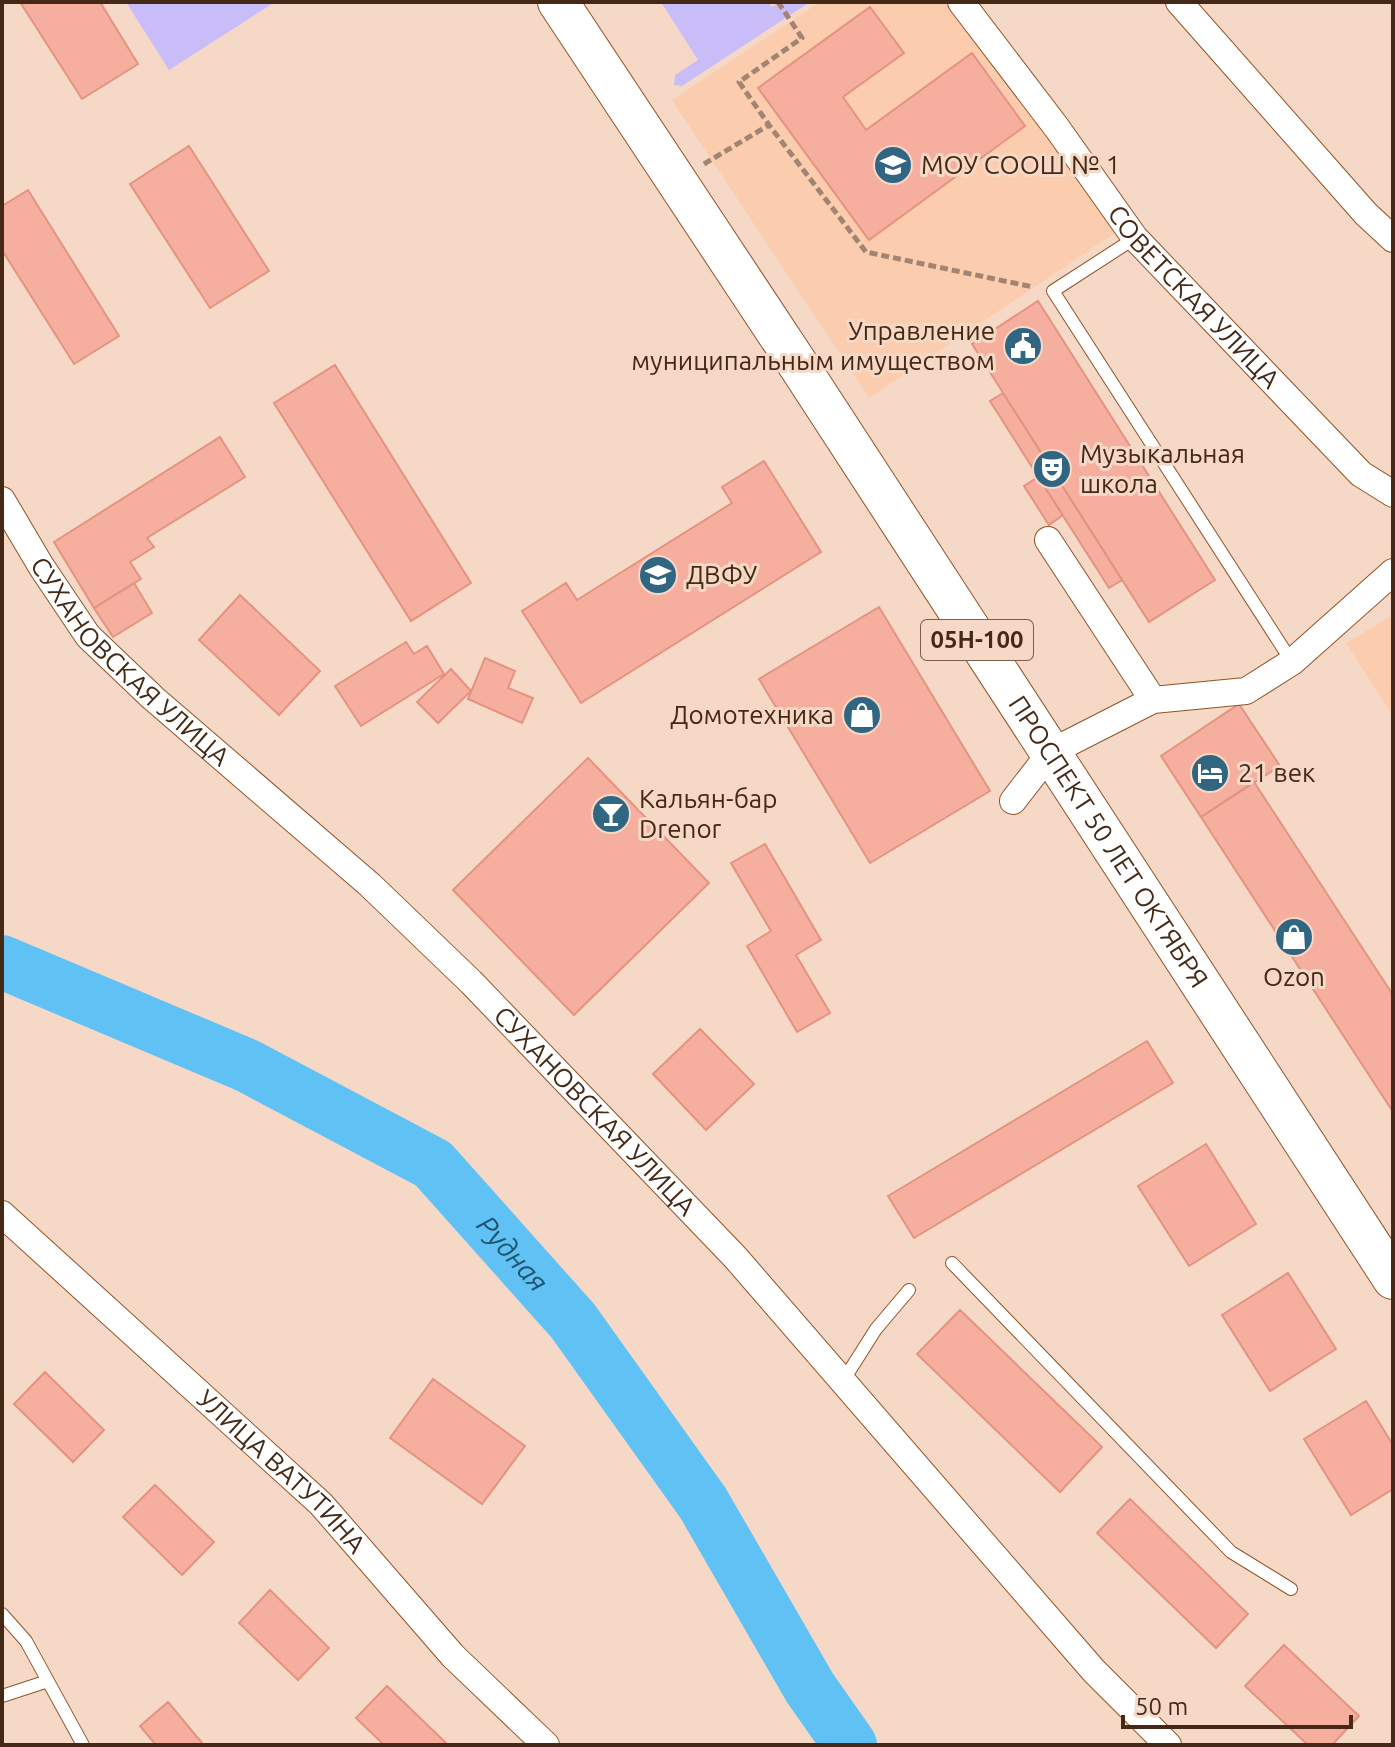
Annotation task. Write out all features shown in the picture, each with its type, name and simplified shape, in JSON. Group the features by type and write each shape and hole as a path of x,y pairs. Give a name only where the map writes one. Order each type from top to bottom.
{"main road":[{"name":"ПРОСПЕКТ 50 ЛЕТ ОКТЯБРЯ","path":"558,2 1393,1279"}],"street":[{"name":"СОВЕТСКАЯ УЛИЦА","path":"961,2 1057,128 1135,238 1361,474 1393,494"},
{"path":"1179,2 1366,214 1393,239"},
{"name":"СУХАНОВСКАЯ УЛИЦА","path":"2,500 88,636 153,698 370,885 471,982 735,1257 1094,1671 1168,1745"},
{"path":"1048,540 1153,700"},
{"path":"1013,801 1051,752 1153,700 1246,691 1292,662 1393,572"},
{"name":"УЛИЦА ВАТУТИНА","path":"2,1214 321,1504 453,1656 546,1745"}],"lane":[{"path":"1135,238 1053,291 1292,662"},
{"path":"952,1263 1231,1552 1291,1589"},
{"path":"843,1382 876,1329 909,1290"},
{"path":"2,1614 26,1641 83,1745"},
{"path":"2,1696 48,1681"}],"path":[{"path":"778,2 802,38 739,82 866,252 1053,291"},
{"path":"675,181 769,125"}],"shaded area":[{"path":"126,2 275,2 169,70"},
{"path":"661,2 768,2 772,7 779,2 810,2 682,86 674,85 675,75 698,60"},
{"name":"МОУ СООШ № 1","path":"820,2 949,2 1118,231 869,398 672,100"},
{"path":"1393,615 1393,716 1346,643"}],"building":[{"path":"20,2 100,2 138,64 82,99"},
{"path":"870,7 904,53 843,97 866,130 972,53 1025,126 869,240 758,88"},
{"path":"189,146 269,271 210,308 130,184"},
{"path":"28,190 119,336 74,364 2,250 2,206"},
{"path":"1038,301 1215,580 1149,622 972,344"},
{"path":"335,365 471,583 411,621 274,403"},
{"path":"1003,393 1122,580 1109,588 990,401"},
{"path":"220,437 245,477 147,538 154,547 130,562 141,579 94,608 54,542"},
{"path":"764,461 821,552 581,703 522,611 566,583 577,600 732,503 722,487"},
{"path":"1038,477 1063,515 1049,525 1024,486"},
{"path":"134,583 152,613 113,637 94,608"},
{"path":"240,595 320,671 279,715 199,640"},
{"path":"879,607 990,791 870,863 759,679"},
{"path":"406,642 414,654 427,646 444,674 361,726 335,686"},
{"path":"485,658 515,671 508,688 533,698 522,723 468,699"},
{"path":"451,669 471,691 438,723 417,702"},
{"path":"1239,704 1280,766 1201,817 1161,756"},
{"path":"588,758 709,883 574,1015 453,890"},
{"path":"1254,782 1393,995 1393,1112 1201,817"},
{"path":"765,844 821,940 796,955 830,1013 797,1032 747,946 771,931 731,863"},
{"path":"700,1029 754,1084 706,1130 653,1074"},
{"path":"1147,1041 1173,1083 914,1238 888,1196"},
{"path":"1206,1144 1256,1224 1189,1266 1138,1186"},
{"path":"1288,1273 1336,1349 1270,1391 1222,1315"},
{"path":"960,1310 1102,1447 1060,1492 917,1354"},
{"path":"45,1372 104,1430 73,1462 14,1404"},
{"path":"433,1379 525,1446 482,1504 390,1438"},
{"path":"1366,1401 1393,1445 1393,1489 1351,1515 1304,1439"},
{"path":"155,1485 214,1542 182,1575 123,1517"},
{"path":"1130,1499 1248,1614 1216,1648 1097,1533"},
{"path":"270,1590 329,1648 298,1680 239,1623"},
{"path":"1284,1645 1359,1716 1332,1745 1308,1745 1245,1686"},
{"path":"387,1686 447,1744 384,1745 356,1718"},
{"path":"168,1702 204,1745 156,1745 140,1726"}],"waterway":[{"name":"Рудная","path":"2,962 248,1066 433,1164 573,1321 703,1503 810,1688 850,1745"}],"place":[{"name":"МОУ СООШ № 1","path":"893,165"},
{"name":"Управление муниципальным имуществом","path":"1023,346"},
{"name":"Музыкальная школа","path":"1052,469"},
{"name":"ДВФУ","path":"658,575"},
{"name":"Домотехника","path":"862,715"},
{"name":"21 век","path":"1210,773"},
{"name":"Кальян-бар Drenor","path":"611,814"},
{"name":"Ozon","path":"1294,937"}]}
